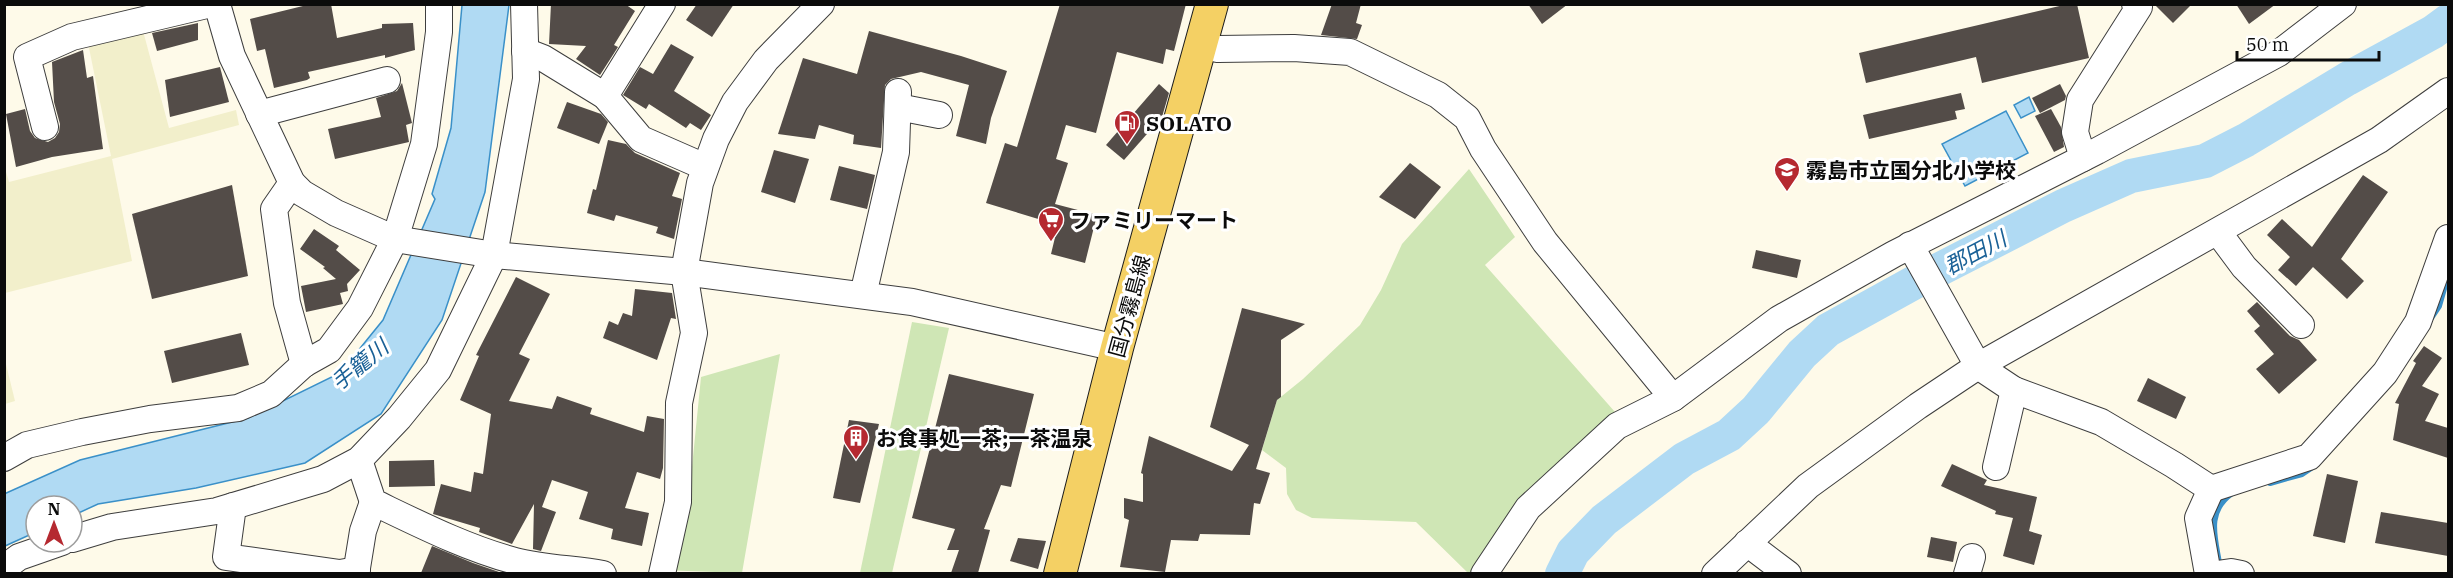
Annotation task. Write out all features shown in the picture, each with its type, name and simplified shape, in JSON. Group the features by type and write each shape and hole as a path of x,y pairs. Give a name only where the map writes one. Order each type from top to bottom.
{"main road":[{"name":"国分霧島線","path":"1060,573 1117,348 1212,4"}],"street":[{"path":"45,127 27,57 72,37 211,4"},
{"path":"217,4 232,56 292,183 302,193 336,213 395,238 494,255 684,272 912,302 1117,348"},
{"path":"4,458 27,445 82,432 150,419 238,408 270,393 304,364 329,351 360,308 395,238 424,144 439,32 439,4"},
{"path":"84,535 112,527 217,511 323,479 359,460 399,418 438,370 494,255 526,79 524,4"},
{"path":"605,96 662,4"},
{"path":"662,573 678,502 679,403 694,333 684,272 700,183 722,126 750,81 775,50 821,4"},
{"path":"2083,158 2075,132 2080,100 2139,7 2135,4"},
{"path":"1484,573 1528,508 1617,426 1673,398 1779,319 2279,53 2343,4"},
{"path":"1201,45 1218,49 1294,48 1350,52 1438,95 1467,118 1483,149 1545,242 1673,398"},
{"path":"525,51 543,58 605,96 641,139 705,167"},
{"path":"260,114 387,80"},
{"path":"1715,573 1808,486 1975,362 2218,232 2379,140 2448,91"},
{"path":"863,296 896,152 898,100 939,116"},
{"path":"292,183 274,209 287,303 304,364"},
{"path":"2218,232 2244,267 2301,326"},
{"path":"2224,573 2198,518 2211,489 2309,457 2385,373 2418,322 2448,238"},
{"path":"1912,249 1975,362 2014,390 2101,422 2211,489"},
{"path":"1996,467 2014,390"},
{"path":"234,506 226,557 340,573 357,572 363,531 374,502 359,460"},
{"path":"374,502 486,552 513,567 603,573"},
{"path":"1747,543 1788,573"},
{"path":"4,568 19,557 28,554"}],"shaded area":[{"path":"142,27 169,128 236,110 239,125 112,159 132,261 5,293 4,165 9,182 111,156 88,43"},
{"path":"4,356 15,401 5,404 4,404"}],"green space":[{"path":"1469,169 1515,237 1485,265 1615,412 1518,502 1472,573 1468,573 1416,522 1312,518 1296,510 1287,494 1286,468 1262,450 1277,400 1303,379 1360,325 1381,290 1402,244"},
{"path":"912,322 949,328 892,573 860,573"},
{"path":"780,354 742,573 661,570 688,507 701,377"}],"water":[{"name":"手籠川","path":"462,5 509,5 485,192 442,320 381,414 305,463 196,488 98,504 84,510 84,494 24,494 24,537 5,546 4,494 80,460 248,418 340,373 383,320 435,199 432,194 451,128"},
{"path":"2029,97 2035,111 2021,118 2014,105"},
{"path":"2006,111 2028,153 1965,186 1942,144"}],"building":[{"path":"311,4 331,4 337,38 382,28 382,24 413,23 415,50 308,72 310,78 307,80 274,88 265,49 257,51 250,19"},
{"path":"551,4 625,4 635,11 614,45 618,47 600,75 576,59 586,46 549,44"},
{"path":"697,4 734,4 712,37 686,20"},
{"path":"1060,4 1186,4 1174,51 1166,49 1163,64 1117,52 1096,133 1066,125 1056,159 1068,163 1055,204 1097,215 1085,263 1051,254 1058,225 986,203 1005,143 1017,147"},
{"path":"1332,4 1361,4 1356,23 1362,25 1357,39 1321,35"},
{"path":"1528,4 1568,4 1542,24"},
{"path":"2068,4 2077,4 2089,58 1982,83 1976,57 1866,83 1859,53"},
{"path":"2154,4 2192,4 2173,23"},
{"path":"2236,4 2276,4 2249,24"},
{"path":"198,23 198,40 157,51 152,33"},
{"path":"869,31 1007,71 991,118 986,144 956,136 969,85 921,72 891,79 885,85 881,148 853,144 854,135 819,125 815,139 778,134 803,58 857,74"},
{"path":"671,44 694,57 674,91 711,115 701,130 690,123 686,128 649,104 646,109 623,95 640,67 653,74"},
{"path":"83,50 87,78 93,76 103,149 52,157 16,167 6,114 25,109 30,131 35,138 48,142 55,138 60,124 54,102 52,62"},
{"path":"220,67 229,102 170,117 165,80"},
{"path":"402,83 412,123 406,125 409,142 335,159 328,129 381,117 376,98 397,91"},
{"path":"1159,84 1169,93 1162,117 1124,160 1106,145"},
{"path":"2060,84 2066,96 2065,100 2040,113 2032,98"},
{"path":"1961,93 1965,109 1955,111 1957,119 1869,139 1863,115"},
{"path":"567,102 601,114 608,122 599,144 557,128"},
{"path":"2051,109 2061,127 2064,147 2054,152 2035,116"},
{"path":"608,140 626,144 635,153 680,173 672,196 682,199 674,239 656,233 658,227 616,215 614,221 587,213 593,189 596,190"},
{"path":"774,150 809,159 795,203 761,192"},
{"path":"1410,163 1441,187 1415,219 1379,197"},
{"path":"839,166 875,175 867,209 830,200"},
{"path":"2363,175 2388,192 2341,259 2364,281 2347,299 2313,267 2296,286 2278,270 2290,257 2267,235 2282,219 2312,247"},
{"path":"232,185 248,276 152,299 132,214"},
{"path":"314,229 339,246 336,250 360,270 347,284 348,291 340,293 343,304 306,312 301,286 336,279 323,268 325,267 300,249"},
{"path":"1756,250 1801,260 1797,278 1752,268"},
{"path":"516,277 550,294 519,354 530,359 509,401 552,409 557,396 592,408 590,414 644,432 647,416 664,419 663,468 660,479 637,472 625,508 649,513 642,546 611,539 613,529 579,519 588,492 552,480 542,507 556,512 541,551 533,549 534,504 512,544 479,532 480,528 433,514 441,484 471,492 474,472 483,474 491,414 460,400 479,356 476,355"},
{"path":"635,289 672,293 676,319 671,318 657,360 603,338 609,321 618,325 623,313 632,316"},
{"path":"2257,302 2290,336 2299,340 2317,360 2279,394 2256,369 2274,354 2254,331 2260,326 2247,311"},
{"path":"1242,308 1305,324 1281,340 1281,397 1277,400 1256,469 1270,473 1260,504 1254,503 1250,535 1200,534 1198,541 1171,540 1165,572 1120,567 1129,520 1124,518 1124,498 1143,502 1143,474 1141,473 1149,436 1232,471 1249,445 1210,427"},
{"path":"241,333 249,365 172,383 164,351"},
{"path":"2424,346 2442,358 2422,386 2439,394 2425,421 2448,428 2448,458 2393,440 2399,404 2395,403 2416,363 2413,361"},
{"path":"949,374 1034,394 1011,487 1001,485 984,529 990,530 978,573 951,573 959,550 947,550 955,529 912,518"},
{"path":"2148,378 2186,397 2176,419 2137,401"},
{"name":"お食事処一茶;一茶温泉","path":"849,420 879,424 860,503 833,498"},
{"path":"434,460 435,486 389,487 389,461"},
{"path":"1952,464 1987,480 1984,485 2037,497 2029,531 2042,535 2034,565 2003,556 2013,518 1995,514 1996,511 1941,486"},
{"path":"2327,474 2358,481 2345,543 2313,536"},
{"path":"2381,512 2448,523 2448,556 2375,543"},
{"path":"1931,537 1957,542 1953,562 1927,557"},
{"path":"1018,538 1046,541 1038,569 1010,561"},
{"path":"432,546 473,563 502,573 421,573"}],"waterway":[{"name":"郡田川","path":"1562,574 1573,552 1604,520 1684,459 1729,435 1756,410 1802,354 1828,330 1915,282 2063,206 2131,176 2205,161 2246,140 2347,79 2433,32 2448,21"},
{"path":"2431,318 2439,306 2448,275"},
{"path":"2270,483 2302,474 2311,468"},
{"path":"2220,569 2214,528 2215,518 2223,501 2232,493"}],"place":[{"name":"SOLATO","path":"1127,146"},
{"name":"霧島市立国分北小学校","path":"1787,193"},
{"name":"ファミリーマート","path":"1051,243"},
{"name":"お食事処一茶;一茶温泉","path":"856,461"}]}
